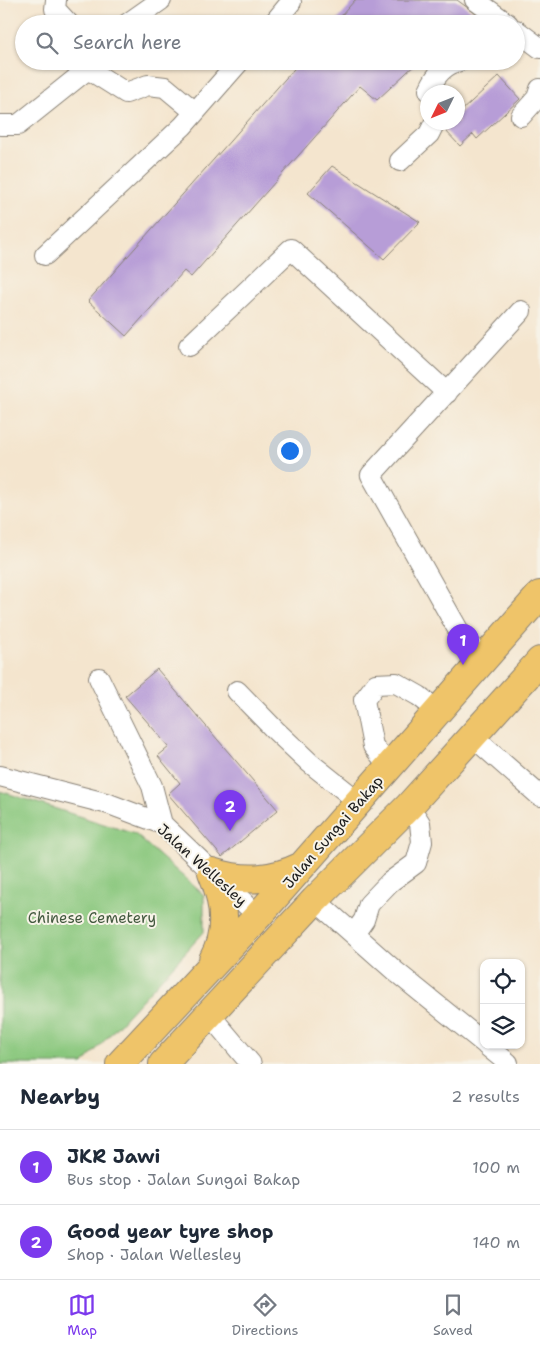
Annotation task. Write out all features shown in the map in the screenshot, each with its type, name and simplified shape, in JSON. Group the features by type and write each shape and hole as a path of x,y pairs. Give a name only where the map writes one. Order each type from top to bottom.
{"highway":[{"name":"Jalan Sungai Bakap","path":"120,1064 258,916 540,595"},
{"name":"Jalan Sungai Bakap","path":"167,1062 315,900 409,806 472,736 537,671"},
{"path":"212,872 234,878 258,880 288,873 302,866"},
{"path":"207,970 216,955 224,922 223,904 212,872"}],"street":[{"path":"56,0 55,9 61,15"},
{"path":"140,15 161,0"},
{"path":"475,0 496,15"},
{"path":"280,15 291,2"},
{"path":"0,124 18,125 84,70"},
{"path":"96,70 126,93 148,85 165,87 195,112"},
{"path":"45,255 183,126 232,70"},
{"path":"431,85 442,70"},
{"path":"521,116 537,98 540,89"},
{"path":"400,161 431,130"},
{"path":"189,346 291,249 447,393"},
{"path":"484,657 465,642 371,475 521,312"},
{"path":"99,678 152,786 162,824"},
{"path":"390,767 373,746 364,700 376,684 396,684 419,696 438,711"},
{"path":"237,691 310,762 359,802"},
{"path":"472,736 540,796"},
{"name":"Jalan Wellesley","path":"0,776 109,804 162,824 258,916"},
{"path":"354,934 364,920 369,904 390,882 416,863 422,842 420,823 409,806"},
{"path":"315,900 395,971 480,1040"},
{"path":"209,1014 251,1064"},
{"path":"491,1049 508,1063"}],"green space":[{"name":"Chinese Cemetery","path":"0,791 135,834 204,895 204,932 83,1064 0,1064"}],"building":[{"path":"355,0 457,0 478,15 342,15"},
{"path":"293,70 409,70 377,100 360,86 191,277 184,271 126,336 88,301"},
{"path":"499,76 520,99 477,139 473,134 460,146 445,130 465,130 465,108"},
{"path":"332,166 420,222 384,259 308,193"},
{"path":"157,669 278,810 222,857 168,794 180,783 158,756 169,747 125,696"}],"place":[{"name":"JKR Jawi","path":"463,665"},
{"name":"Good year tyre shop","path":"230,831"}]}
